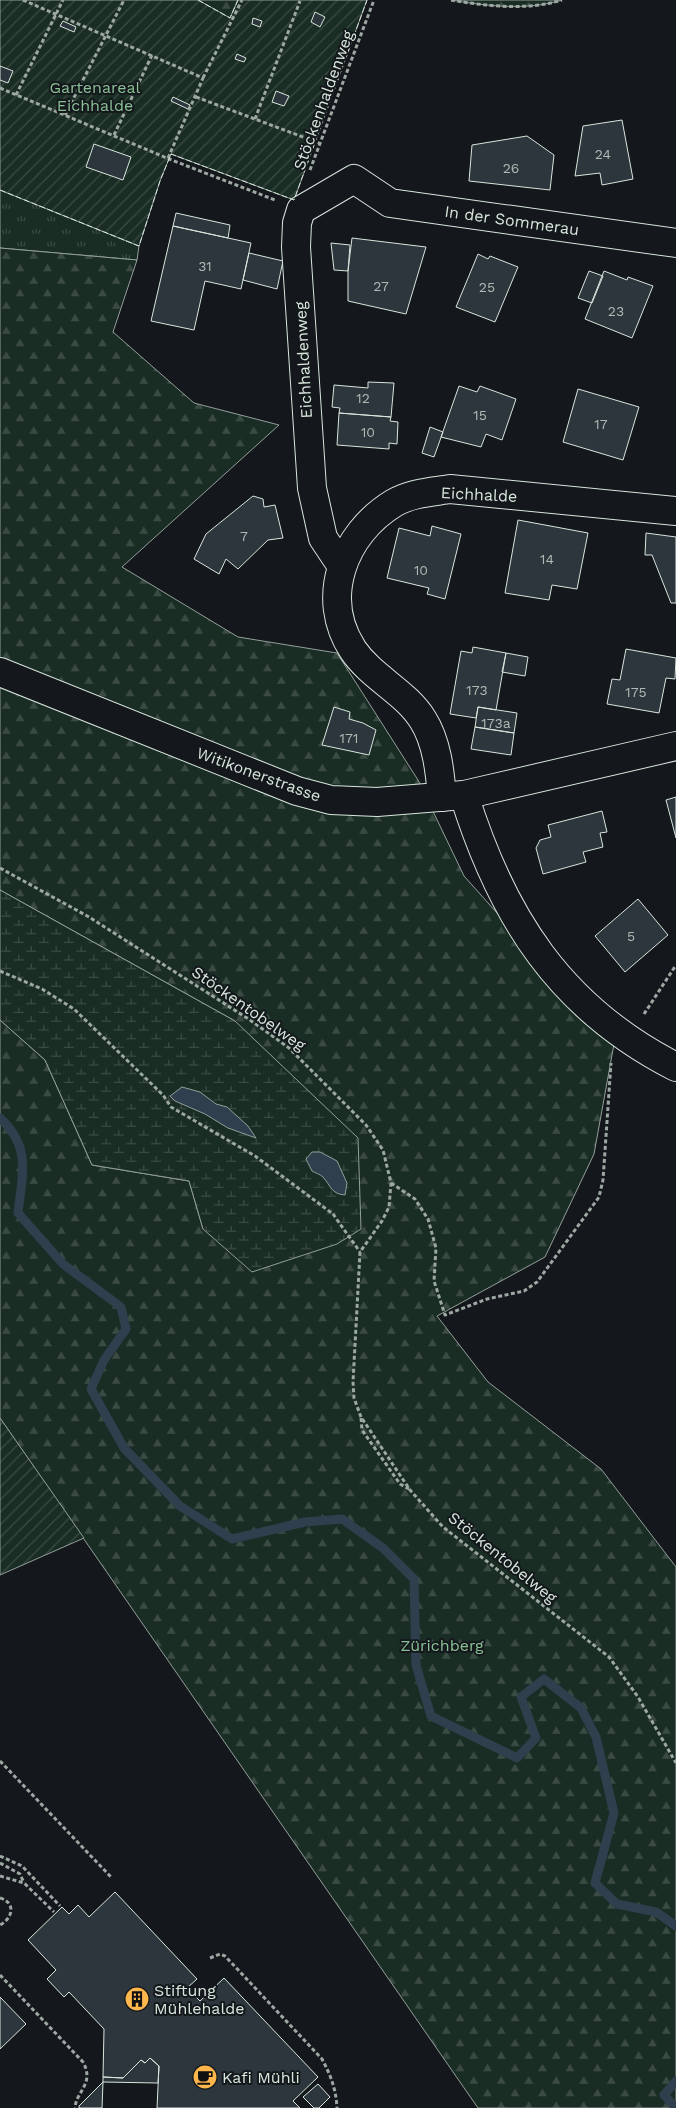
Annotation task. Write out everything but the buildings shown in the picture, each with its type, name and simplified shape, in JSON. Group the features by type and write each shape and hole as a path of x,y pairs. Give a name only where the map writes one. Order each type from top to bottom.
{"street":[{"name":"In der Sommerau","path":"301,210 354,179 390,204 676,243"},
{"name":"Eichhaldenweg","path":"301,210 297,223 296,247 312,488 323,538 341,566"},
{"name":"Eichhalde","path":"676,511 450,489 418,493 395,502 368,524 353,542 341,566 338,596 339,620 345,637 355,653 373,672 416,710 424,722 440,772 473,826 500,890 521,927 565,984 587,1007 627,1040 676,1067"},
{"name":"Witikonerstrasse","path":"0,672 297,791 340,800 401,801 453,796 676,746"}],"path":[{"path":"23,0 203,78"},
{"path":"16,95 64,0"},
{"path":"65,115 124,0"},
{"path":"168,158 203,78 242,0"},
{"name":"Stöckenhaldenweg","path":"301,210 305,184 319,143 374,0"},
{"path":"451,0 474,4 526,6 562,0"},
{"path":"255,119 300,1"},
{"path":"114,135 152,55"},
{"path":"0,88 168,158 301,210"},
{"path":"196,97 319,143"},
{"name":"Stöckentobelweg","path":"0,868 89,917 250,1020 289,1048 366,1125 383,1150 390,1182 389,1207 382,1221 360,1252 353,1382 354,1398 361,1417 410,1490 443,1527 609,1657 638,1697 676,1763"},
{"path":"627,1040 676,965"},
{"path":"0,971 42,989 74,1009 163,1095 171,1107 255,1156 332,1214 360,1252"},
{"path":"390,1182 414,1199 428,1219 436,1248 434,1281 445,1315 487,1299 524,1291 536,1282 599,1197 604,1180 609,1074"},
{"path":"0,1761 112,1877"},
{"path":"0,1856 22,1866 60,1906"},
{"path":"0,1863 20,1874 24,1883 54,1912"},
{"path":"0,1876 24,1883"},
{"path":"0,1898 8,1902 11,1914 8,1920 0,1925"},
{"path":"210,1958 220,1954 225,1956 322,2059 332,2076 337,2108"},
{"path":"0,1975 85,2067 87,2073 84,2089 75,2102 75,2108"}],"green space":[{"name":"Gartenareal Eichhalde","path":"0,0 198,0 230,18 238,0 367,0 294,200 171,154 160,181 139,246 0,190"},
{"path":"198,0 238,0 230,18"},
{"path":"451,0 562,0 535,5 492,6"},
{"path":"0,190 139,246 137,260 0,248"},
{"name":"Zürichberg","path":"0,248 137,260 113,332 194,403 279,425 122,567 238,637 337,653 418,780 464,876 614,1044 594,1154 545,1257 437,1316 488,1382 601,1469 676,1567 676,2108 478,2108 0,1418 0,1020 45,1060 92,1165 189,1181 203,1229 235,1021 0,890"},
{"path":"0,890 235,1021 358,1138 361,1229 337,1244 252,1272 203,1229 189,1181 92,1165 45,1060 0,1020"},
{"path":"0,1418 84,1538 0,1575"}],"water":[{"path":"182,1087 200,1092 216,1104 227,1107 248,1126 256,1138 228,1128 205,1114 175,1101 170,1096"},
{"path":"312,1152 320,1152 337,1161 347,1183 345,1195 334,1191 323,1177 312,1171 306,1159"}],"waterway":[{"path":"0,1118 10,1129 21,1151 23,1162 18,1213 63,1264 121,1307 126,1329 104,1360 91,1389 124,1448 180,1506 232,1539 305,1522 342,1519 383,1548 414,1579 416,1665 431,1716 517,1758 536,1738 521,1697 544,1679 581,1708 596,1737 614,1813 595,1883 617,1904 656,1912 676,1926"},
{"path":"676,2081 664,2095 676,2108"}],"fence":[{"path":"198,0 230,18 238,0"},
{"path":"0,190 139,246 160,181 171,154 294,200 367,0"}],"place":[{"name":"Stiftung Mühlehalde","path":"137,1999"},
{"name":"Kafi Mühli","path":"205,2077"}]}
